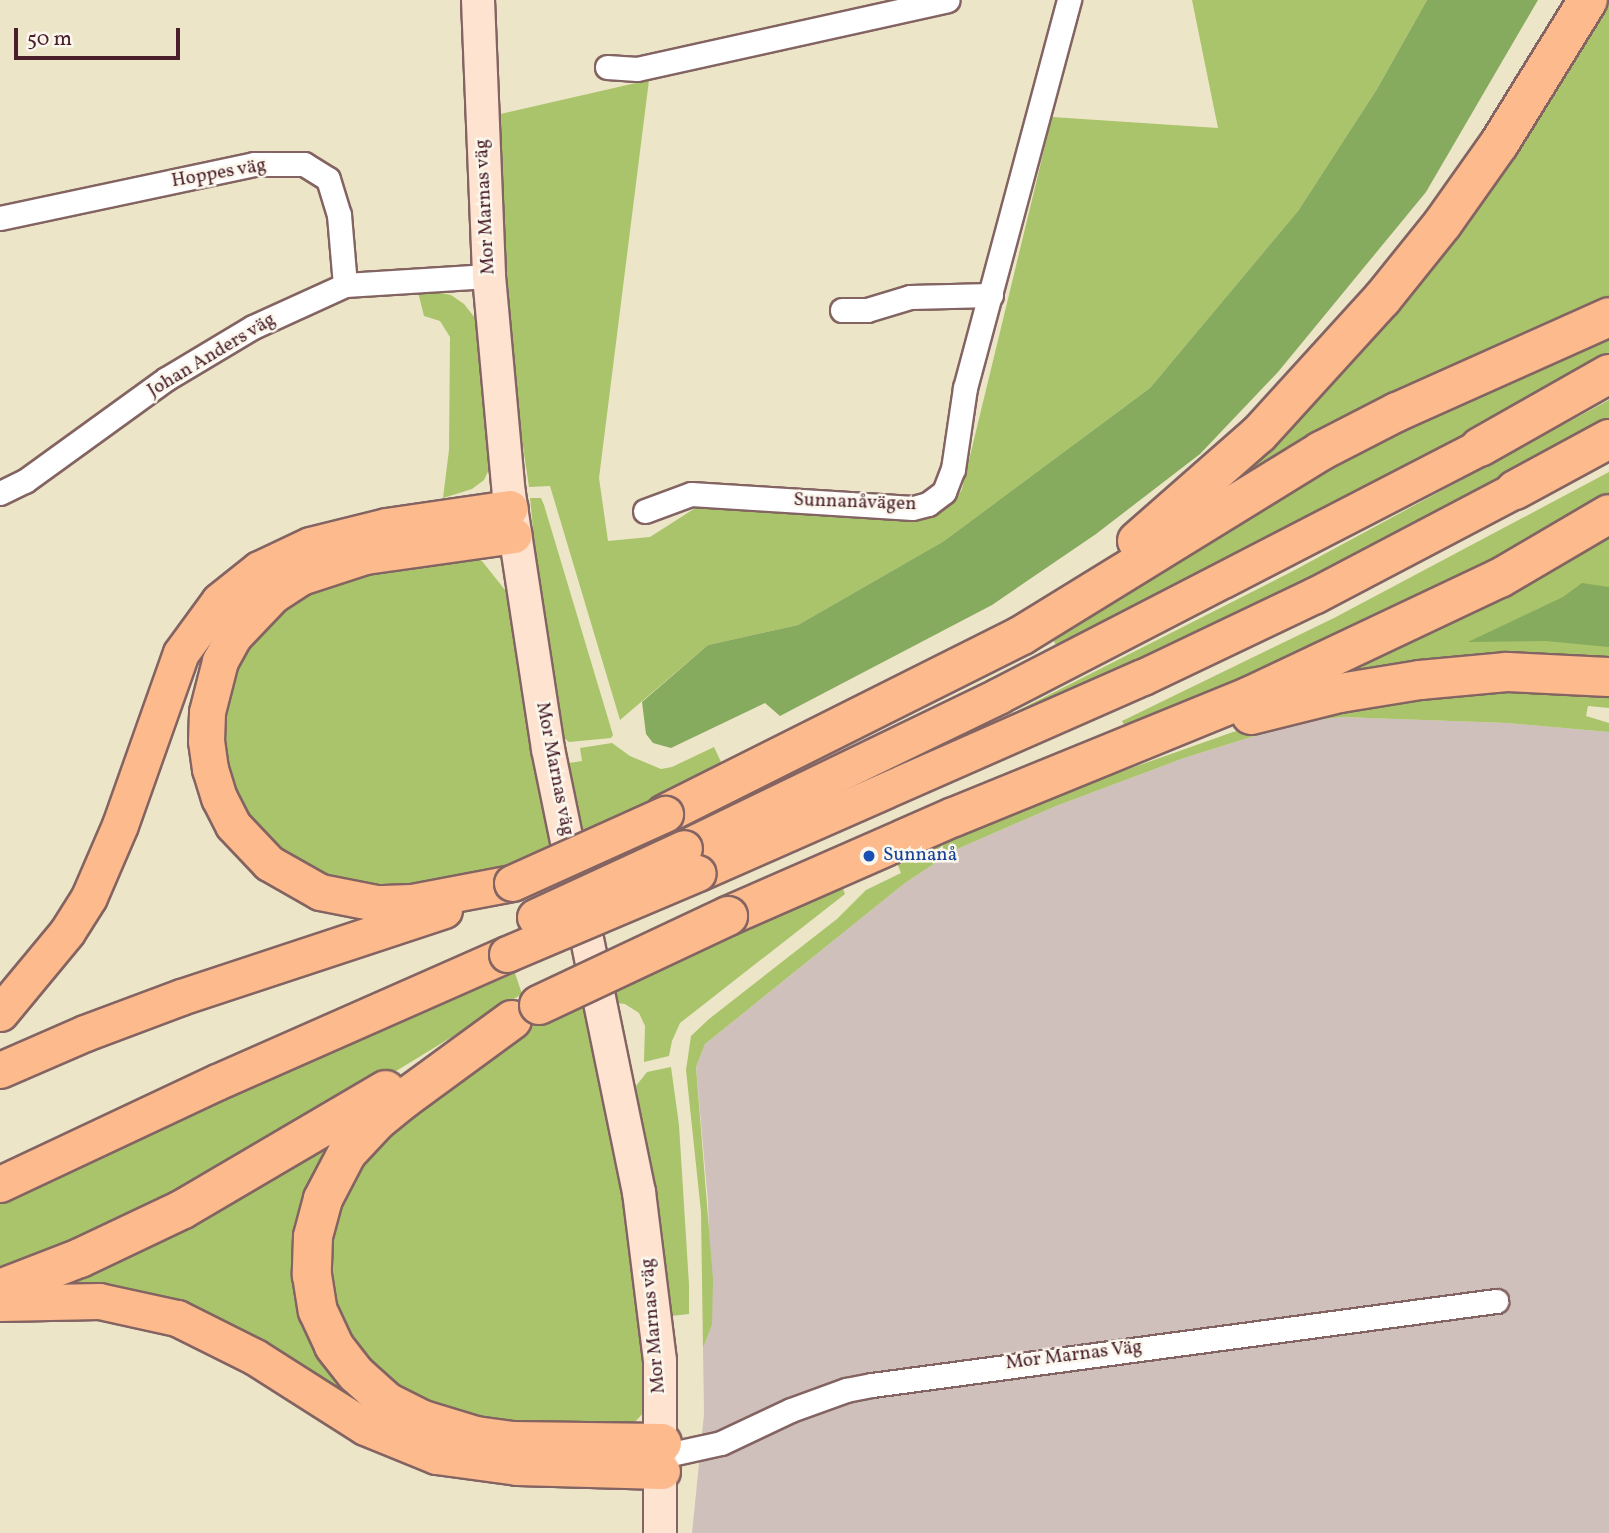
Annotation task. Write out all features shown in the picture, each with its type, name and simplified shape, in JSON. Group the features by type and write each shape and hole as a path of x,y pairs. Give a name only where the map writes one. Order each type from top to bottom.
{"highway":[{"path":"963,667 1115,558 1179,506 1258,434 1321,369 1443,223 1499,144 1588,0"},
{"path":"665,814 963,667 1089,596 1321,451 1397,412 1609,317"},
{"path":"1480,447 1609,374"},
{"path":"1515,490 1609,439"},
{"path":"0,1289 80,1258 183,1209 357,1108 435,1058 526,1013 728,916 954,817 1250,696 1376,638 1500,578 1609,514"},
{"path":"954,817 1268,710 1340,694 1420,680 1507,672 1609,677"},
{"path":"526,1013 385,1114 347,1153 323,1199 313,1237 312,1275 318,1311 334,1346 356,1374 387,1402 423,1420 476,1436 662,1457"}],"main road":[{"path":"691,860 998,696 1480,447"},
{"path":"0,1164 691,860 1143,677 1315,595 1515,490"},
{"path":"512,521 365,556 301,577 273,595 234,636 220,661 207,712 206,741 209,769 219,798 233,825 269,863 320,892 376,903 411,902 512,883"},
{"path":"0,1013 67,932 89,897 116,837 181,653 219,601 259,569 310,545 386,526 512,521"},
{"path":"0,1070 130,1016 432,915 512,883 665,814"},
{"path":"0,1184 505,943"},
{"path":"0,1303 99,1301 177,1318 246,1352 365,1427 436,1456 517,1467 662,1457"}],"street":[{"name":"Mor Marnas väg","path":"478,0 489,276 512,521 548,749 639,1192 655,1304 662,1457 660,1533"},
{"path":"607,67 637,69 947,0"},
{"name":"Sunnanåvägen","path":"645,511 691,494 912,508 939,498 953,469 965,388 1069,0"},
{"name":"Hoppes väg","path":"0,218 254,164 304,164 328,179 339,215 345,285"},
{"name":"Johan Anders väg","path":"0,493 25,481 166,379 242,334 345,285 489,276"},
{"path":"842,310 867,310 910,297 991,295"},
{"name":"Mor Marnas Väg","path":"662,1457 721,1443 821,1398 872,1385 1496,1301"}],"shaded area":[{"path":"1342,717 1507,723 1609,732 1609,1533 692,1533 704,1414 703,1348 712,1325 708,1202 696,1067 705,1044 905,883 955,850 1056,806 1184,758 1299,722"}],"green space":[{"path":"1192,0 1427,0 1377,89 1298,211 1150,388 944,541 798,625 708,645 620,720 550,486 529,487 516,399 496,115 649,80 599,478 608,541 650,537 700,505 933,515 955,501 962,489 1052,117 1218,128"},
{"path":"1427,0 1538,0 1426,192 1278,372 1200,454 1096,534 992,605 780,716 765,703 671,748 653,743 646,734 642,702 708,645 798,625 944,541 1150,388 1298,211 1377,89"},
{"path":"1604,0 1609,0 1609,308 1171,536"},
{"path":"432,291 451,295 464,304 475,318 481,343 492,463 484,480 472,489 443,498 449,450 450,337 440,321 424,316 418,292"},
{"path":"1609,332 1609,355 1471,433 1059,652 1053,639 1239,515 1342,455"},
{"path":"1609,400 1609,429 1328,577 889,772 1001,719 1293,571"},
{"path":"1609,472 1609,502 1487,573 1128,732 1122,721 1334,618"},
{"path":"530,498 541,498 544,505 613,735 611,738 569,742 564,738 537,570"},
{"path":"1609,528 1609,665 1279,695"},
{"path":"463,553 482,561 505,590 556,849 507,871 411,892 320,880 249,826 222,761 226,683 259,623 324,581"},
{"path":"1582,583 1609,587 1609,647 1546,641 1468,642 1563,597"},
{"path":"1451,690 1609,690 1609,708 1588,706 1586,716 1609,723 1609,732 1507,723 1342,717 1299,722 1184,758 1056,806 955,850 905,883 705,1044 696,1067 713,1280 712,1325 703,1348 701,1212 686,1070 691,1036 709,1019 837,919 866,890 901,873 897,863 1007,812 1233,732 1310,713"},
{"path":"612,743 630,756 661,769 672,767 714,747 721,762 680,791 583,837 569,763 582,761 580,748"},
{"path":"842,886 845,894 680,1023 669,1056 644,1062 645,1026 639,1013 625,1004 616,1003 612,987"},
{"path":"515,973 522,994 241,1166 0,1278 0,1202 262,1083"},
{"path":"589,996 639,1266 647,1409 632,1425 461,1424 362,1367 322,1272 352,1165 510,1038"},
{"path":"671,1067 679,1125 689,1314 671,1316 666,1265 636,1086 647,1072"},
{"path":"354,1124 306,1311 458,1449 300,1374 41,1288"}],"place":[{"name":"Sunnanå","path":"869,856"}]}
